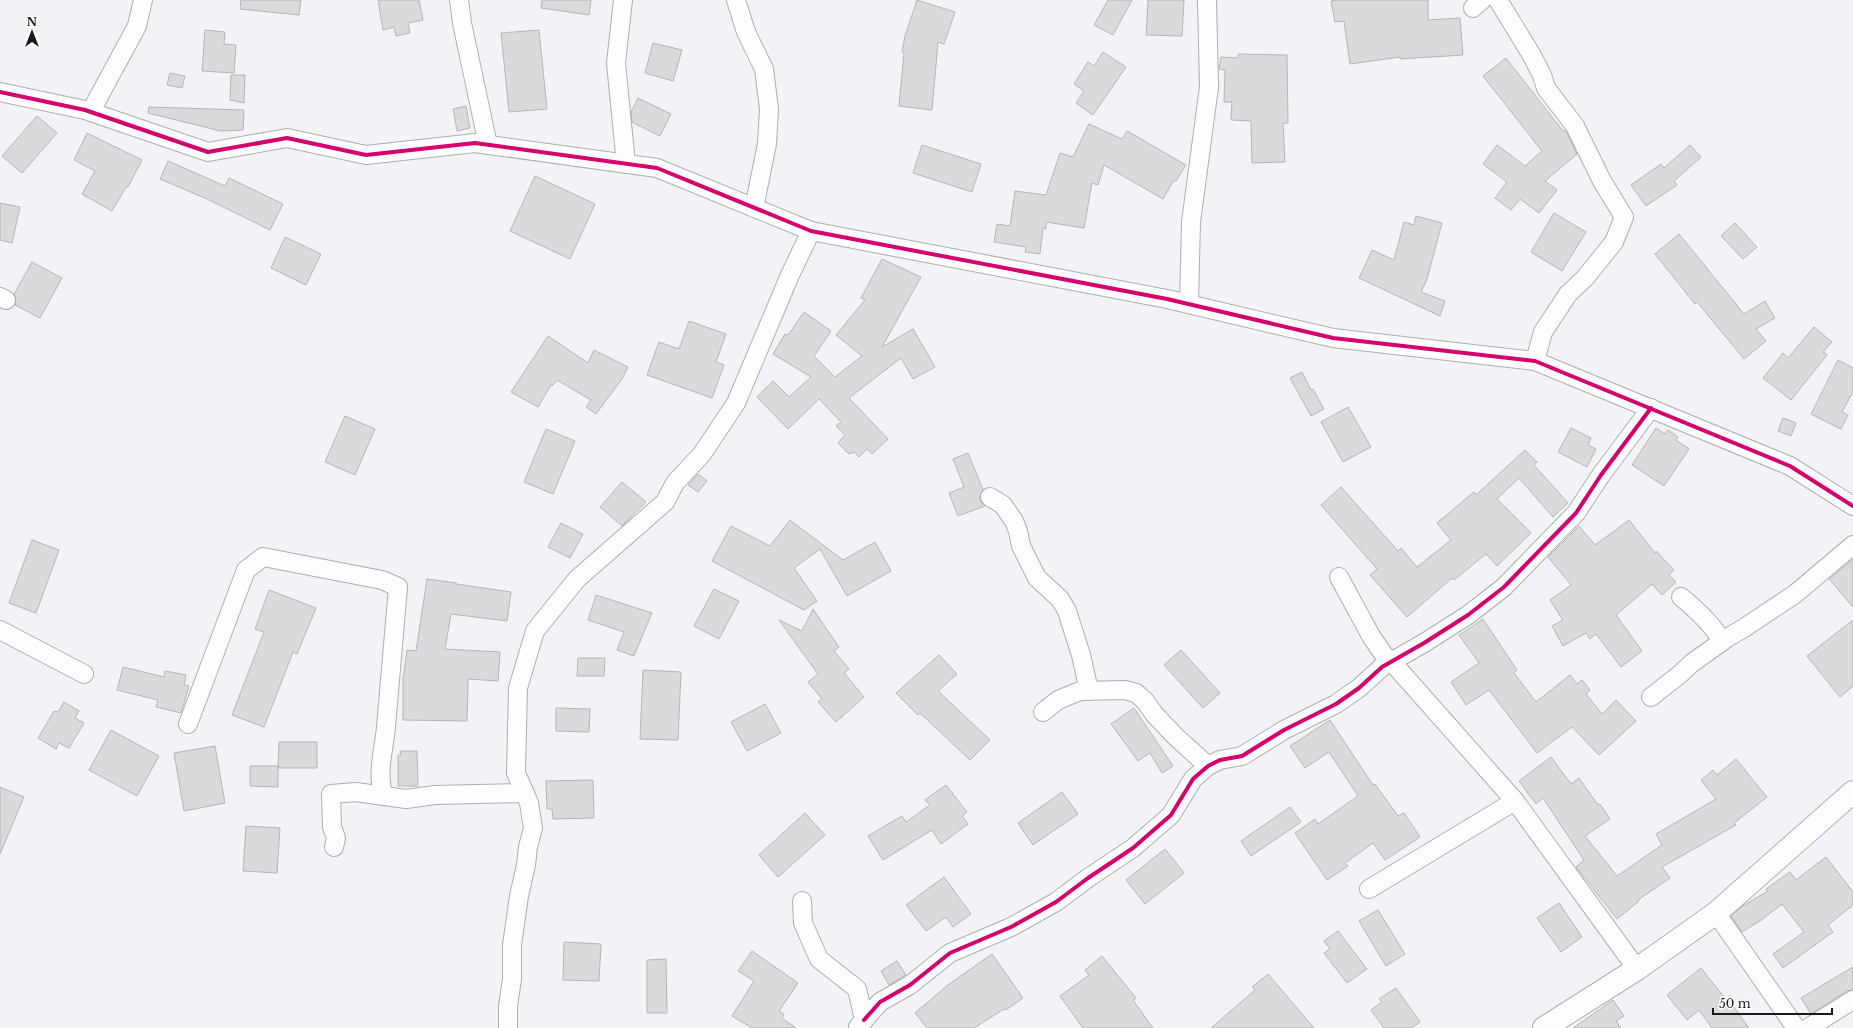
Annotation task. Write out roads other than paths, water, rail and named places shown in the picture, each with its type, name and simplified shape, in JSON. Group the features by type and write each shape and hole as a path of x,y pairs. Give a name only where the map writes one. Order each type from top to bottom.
{"street":[{"path":"91,111 137,26 143,0"},
{"path":"459,0 462,23 488,145"},
{"path":"623,0 616,63 626,164"},
{"path":"736,0 746,32 764,69 769,109 767,144 754,208"},
{"path":"1189,304 1191,222 1209,87 1207,0"},
{"path":"1498,0 1531,54 1542,75 1546,88 1575,126 1602,181 1624,217 1614,242 1585,278 1568,294 1543,332 1535,361"},
{"path":"0,92 91,111 208,152 287,138 366,155 475,143 657,168 811,231 1189,304 1333,338 1535,361 1790,466 1853,506"},
{"path":"508,1028 508,1006 512,979 512,945 519,896 526,865 528,846 533,828 529,803 516,773 518,688 535,631 576,578 664,502 675,483 702,454 736,403 790,275 811,231"},
{"path":"861,1024 880,1002 910,985 950,953 1011,927 1056,902 1088,878 1133,848 1171,815 1193,779 1208,766 1220,760 1242,756 1284,730 1336,704 1359,688 1382,667 1468,615 1504,588 1576,513 1601,475 1651,408"},
{"path":"990,497 1003,505 1014,521 1021,546 1037,578 1060,599 1068,611 1081,655 1089,691"},
{"path":"1651,697 1692,663 1722,641 1795,594 1853,545"},
{"path":"188,724 246,570 263,557 382,580 398,588 385,739 381,768 381,786 384,796"},
{"path":"1339,577 1371,636 1386,658 1391,661 1515,801 1638,969"},
{"path":"1681,597 1695,608 1706,621 1714,627 1722,641"},
{"path":"0,630 84,674"},
{"path":"1043,712 1058,700 1080,691 1125,690 1136,693 1145,701 1176,738 1208,766"},
{"path":"334,847 336,838 332,827 331,794 356,792 406,799 435,795 525,793"},
{"path":"1544,1028 1638,969 1716,913 1853,792"},
{"path":"1369,889 1515,801"},
{"path":"802,901 803,922 819,959 857,989 861,1024"},
{"path":"1716,913 1796,1028"},
{"path":"1808,1028 1853,1000"}]}
